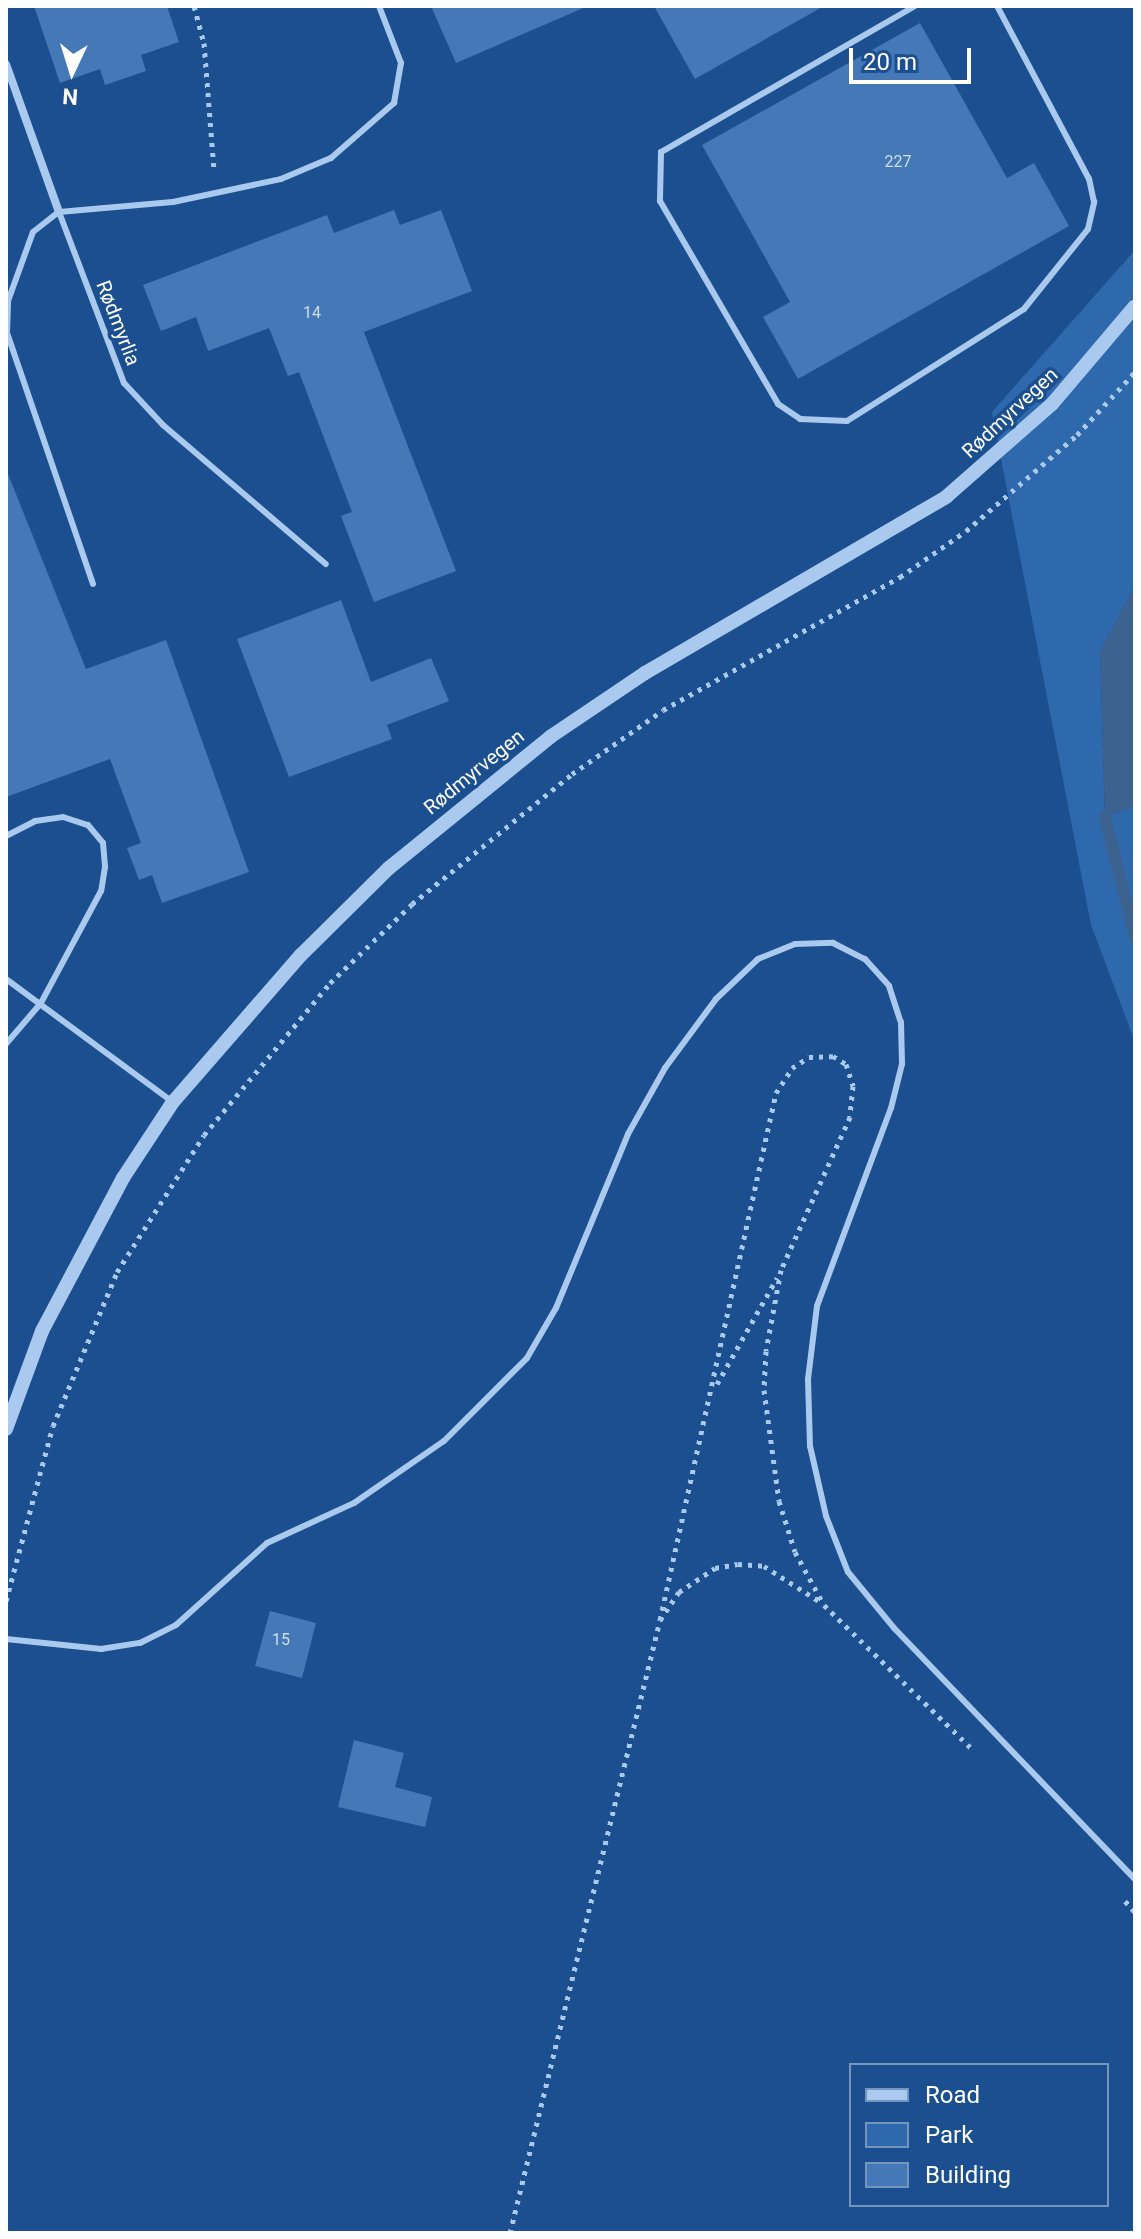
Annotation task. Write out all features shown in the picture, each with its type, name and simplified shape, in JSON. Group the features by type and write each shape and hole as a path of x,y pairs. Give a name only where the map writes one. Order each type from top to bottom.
{"street":[{"name":"Rødmyrlia","path":"6,64 59,212"},
{"name":"Rødmyrvegen","path":"6,1429 42,1331 83,1248 173,1102 301,955 389,868 550,737 645,673 946,497 1052,404 1135,306"}],"lane":[{"path":"93,584 7,333 8,301 33,232 59,212 173,202 281,179 331,158 394,103 401,63 379,6"},
{"path":"915,6 661,152 660,201 778,404 800,419 847,421 1024,309 1088,229 1094,202 1089,179 997,6"},
{"name":"Rødmyrlia","path":"59,212 124,383 163,425 326,564"},
{"path":"6,836 35,821 63,817 88,825 103,843 101,891 41,1003 6,1044"},
{"path":"6,1639 101,1649 140,1643 176,1625 267,1543 354,1503 444,1441 527,1358 556,1308 628,1134 665,1068 716,999 758,959 795,944 833,943 865,959 889,986 901,1022 902,1064 891,1108 817,1306 808,1379 810,1446 826,1516 848,1572 894,1628 1135,1879"},
{"path":"6,979 173,1102"}],"path":[{"path":"194,6 204,43 216,193"},
{"path":"6,1601 53,1426 117,1272 204,1135 330,983 412,904 572,774 663,710 900,577 966,531 1077,435 1135,372"},
{"path":"714,1390 781,1270"},
{"path":"510,2233 660,1620 679,1592 715,1568 738,1564 764,1566 824,1605"}],"green space":[{"path":"1135,250 1135,586 1100,651 1105,817 1135,806 1135,1042 1091,925 992,412"}],"shaded area":[{"path":"1135,586 1135,806 1105,817 1100,651"}],"building":[{"path":"34,6 167,6 179,42 141,55 146,71 105,85 100,69 60,83"},
{"path":"431,6 588,6 456,63"},
{"path":"654,6 824,6 695,79"},
{"path":"920,23 1007,178 1034,163 1069,226 798,379 763,317 790,302 702,145"},
{"path":"394,210 400,225 441,210 472,291 364,332 456,571 374,602 341,516 352,512 299,372 288,376 269,328 208,351 196,317 161,331 143,285 327,215 334,233"},
{"path":"6,469 86,669 166,640 249,872 162,903 152,875 139,880 127,848 141,843 110,759 6,797"},
{"path":"341,600 371,682 431,658 449,701 387,725 392,739 289,777 237,639"},
{"path":"270,1611 316,1623 302,1678 255,1666"},
{"path":"354,1740 404,1753 395,1787 432,1797 425,1827 338,1807"}],"waterway":[{"path":"1105,817 1135,937"}]}
